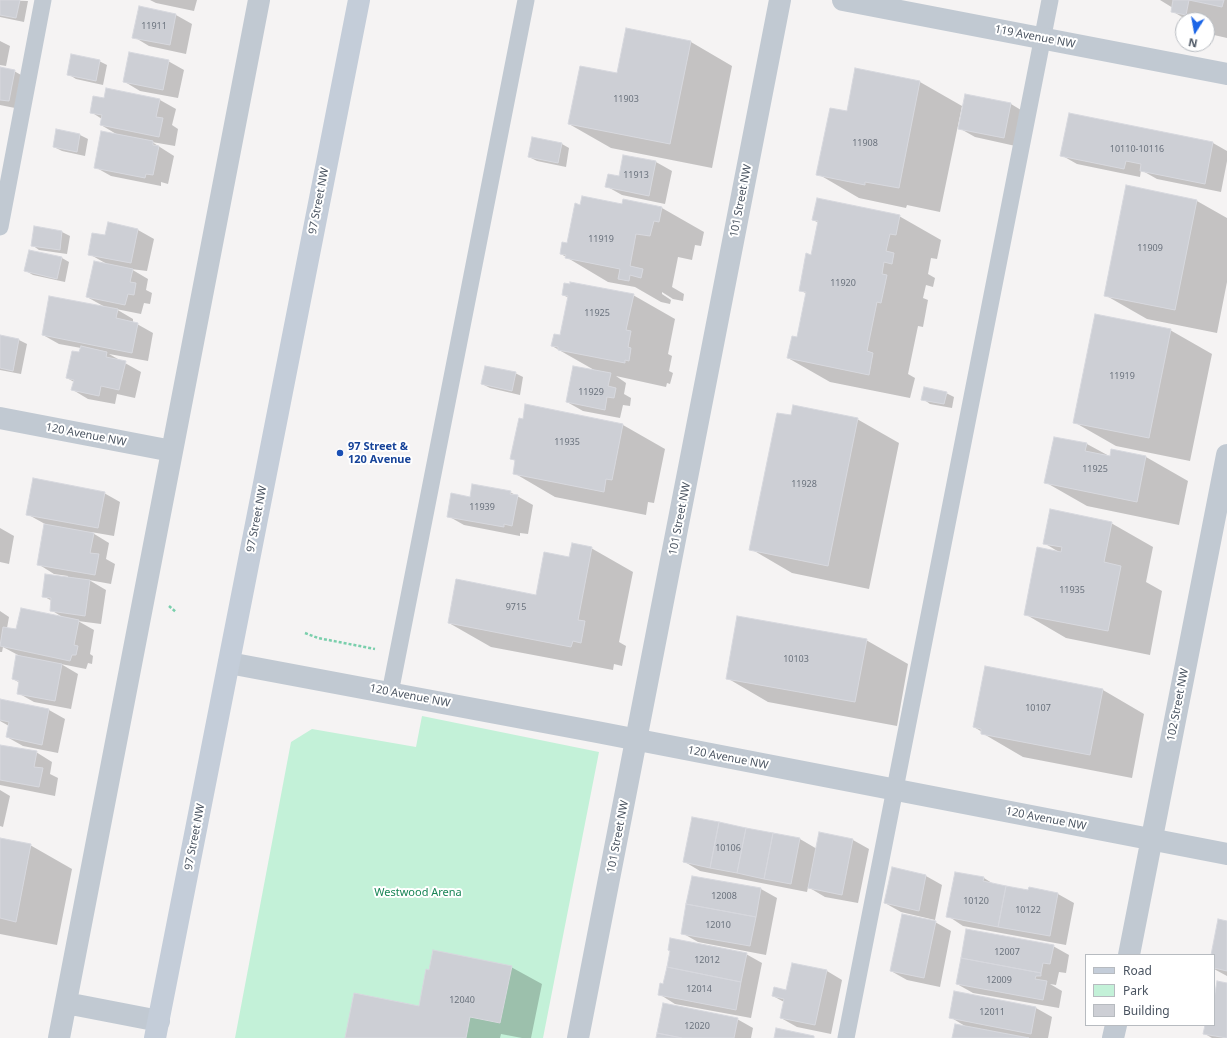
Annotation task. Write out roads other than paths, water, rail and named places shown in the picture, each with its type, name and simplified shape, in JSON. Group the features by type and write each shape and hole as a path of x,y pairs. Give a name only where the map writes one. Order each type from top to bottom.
{"main road":[{"name":"97 Street NW","path":"157,1030 359,0"}],"street":[{"path":"59,1038 259,0"},
{"name":"101 Street NW","path":"578,1038 780,0"},
{"name":"119 Avenue NW","path":"843,0 1227,74"},
{"name":"120 Avenue NW","path":"0,418 172,451"},
{"name":"102 Street NW","path":"1129,954 1227,455"},
{"name":"120 Avenue NW","path":"229,663 390,692 1227,854"},
{"path":"66,1003 157,1030"},
{"path":"1113,1038 1116,1026"}],"lane":[{"path":"0,227 43,0"},
{"path":"390,692 526,0"},
{"path":"846,1038 1050,0"}],"place":[{"name":"97 Street & 120 Avenue","path":"340,453"}],"park label":[{"name":"Westwood Arena","path":"418,893"}]}
